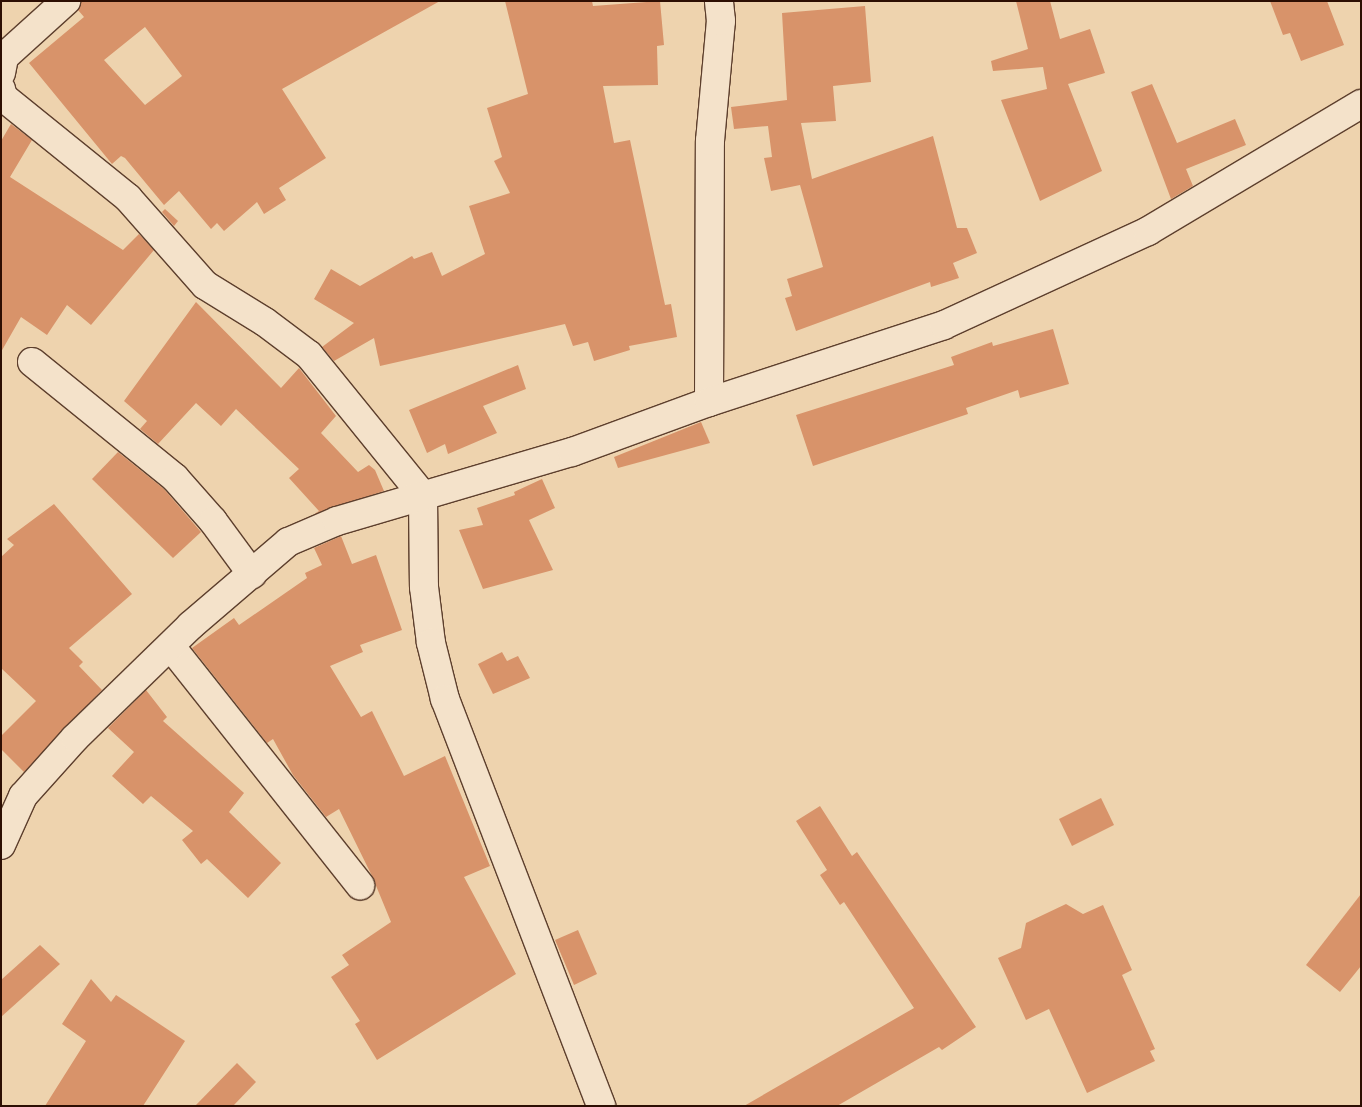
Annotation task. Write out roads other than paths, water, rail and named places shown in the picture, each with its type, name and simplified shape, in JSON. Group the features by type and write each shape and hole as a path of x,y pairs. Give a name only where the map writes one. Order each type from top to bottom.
{"street":[{"path":"1,73 4,57 66,1"},
{"path":"708,402 710,141 721,21 719,1"},
{"path":"1,89 3,97 128,198 206,285 265,322 309,355 424,496 424,587 430,643 445,699 601,1106"},
{"path":"1,845 23,796 75,738 172,648 190,626 288,542 337,521 572,452 708,402 953,321 1148,231 1361,104"},
{"path":"32,362 175,478 213,521 252,574"},
{"path":"172,648 360,885"}]}
